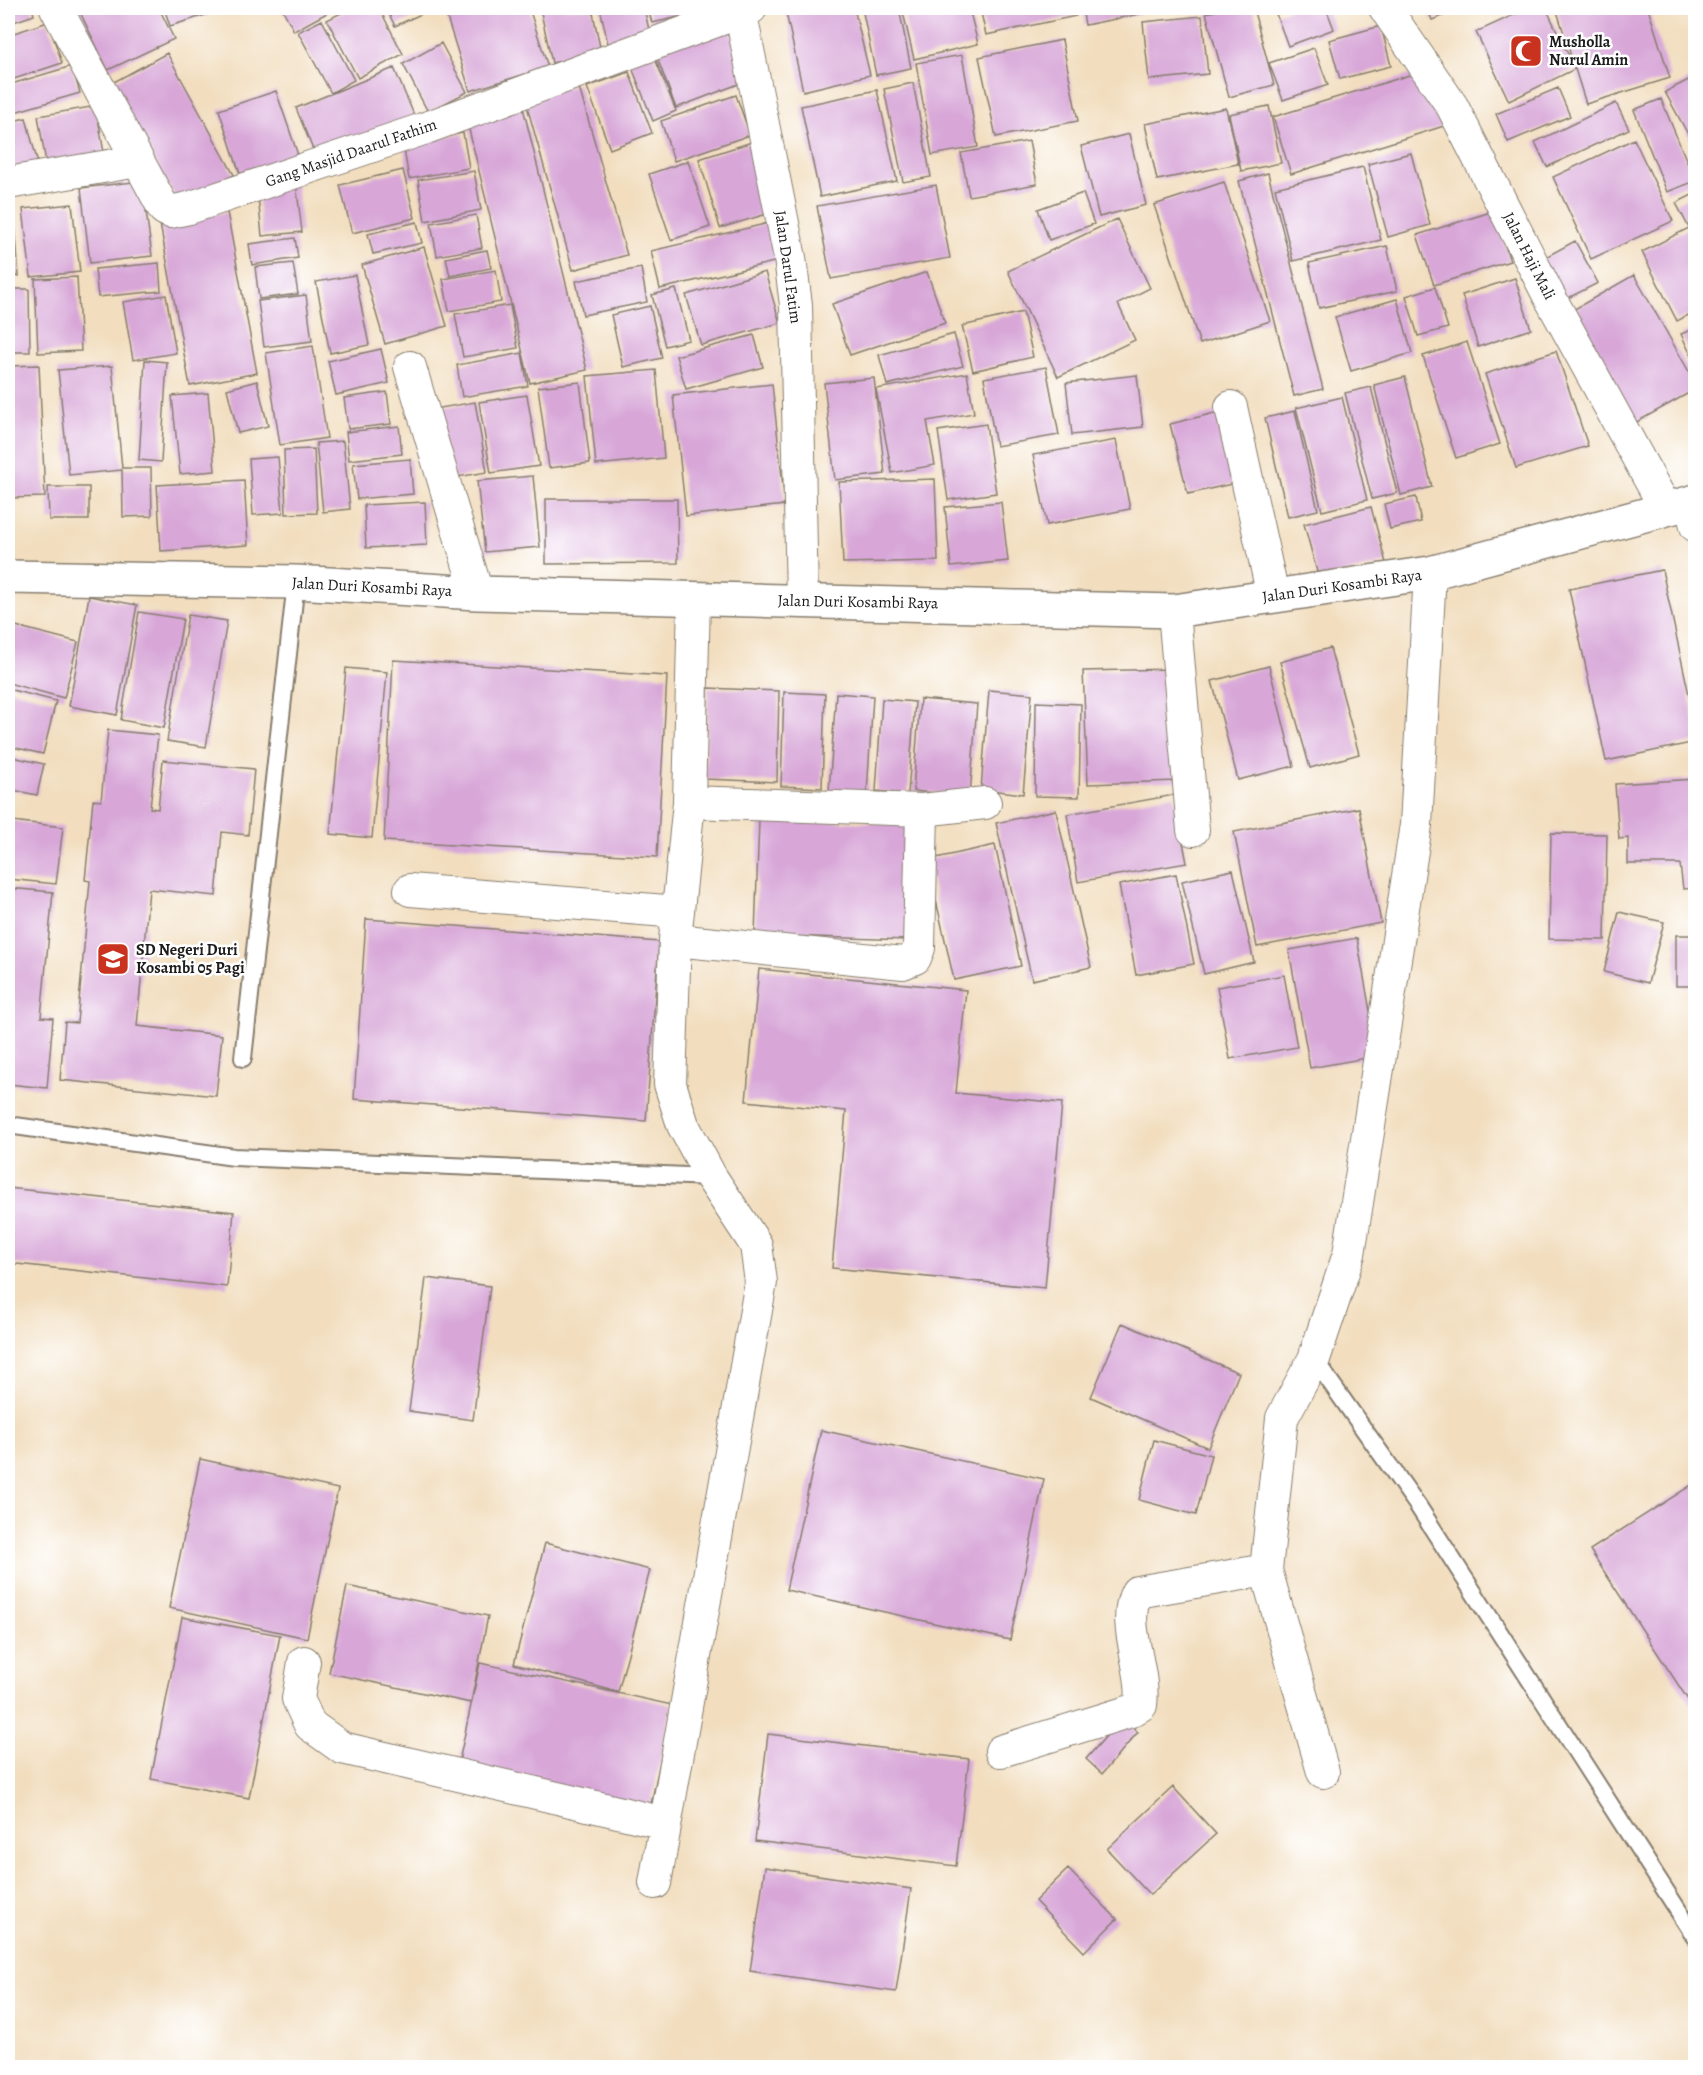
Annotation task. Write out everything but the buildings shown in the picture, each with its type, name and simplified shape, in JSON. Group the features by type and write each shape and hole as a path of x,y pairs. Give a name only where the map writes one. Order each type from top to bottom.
{"main road":[{"name":"Jalan Duri Kosambi Raya","path":"8,577 296,582 477,593 1174,611 1430,573 1687,510"}],"street":[{"name":"Gang Masjid Daarul Fathim","path":"56,8 164,208 170,212 189,208 423,129 746,9"},
{"name":"Jalan Haji Mali","path":"1384,8 1452,106 1548,294 1687,510"},
{"name":"Jalan Darul Fatim","path":"746,9 790,258 796,305 802,600"},
{"path":"8,183 138,161"},
{"path":"410,367 477,593"},
{"path":"1231,408 1273,596"},
{"path":"1323,1772 1266,1570 1282,1418 1314,1359 1349,1254 1416,825 1430,573"},
{"path":"655,1883 761,1282 756,1245 711,1177 683,1125 670,1084 676,926 689,802 694,599"},
{"path":"1174,611 1193,830"},
{"path":"689,802 922,810 985,803"},
{"path":"410,890 676,926 903,963 915,958 919,948 922,810"},
{"path":"1001,1750 1131,1711 1141,1705 1143,1688 1130,1612 1137,1592 1266,1570"},
{"path":"304,1662 298,1700 310,1725 342,1748 665,1822"}],"lane":[{"path":"243,1058 296,582"},
{"path":"8,1125 234,1157 711,1177"},
{"path":"1314,1359 1418,1506 1695,1938"}],"place":[{"name":"Musholla Nurul Amin","path":"1526,51"},
{"name":"SD Negeri Duri Kosambi 05 Pagi","path":"113,959"}]}
